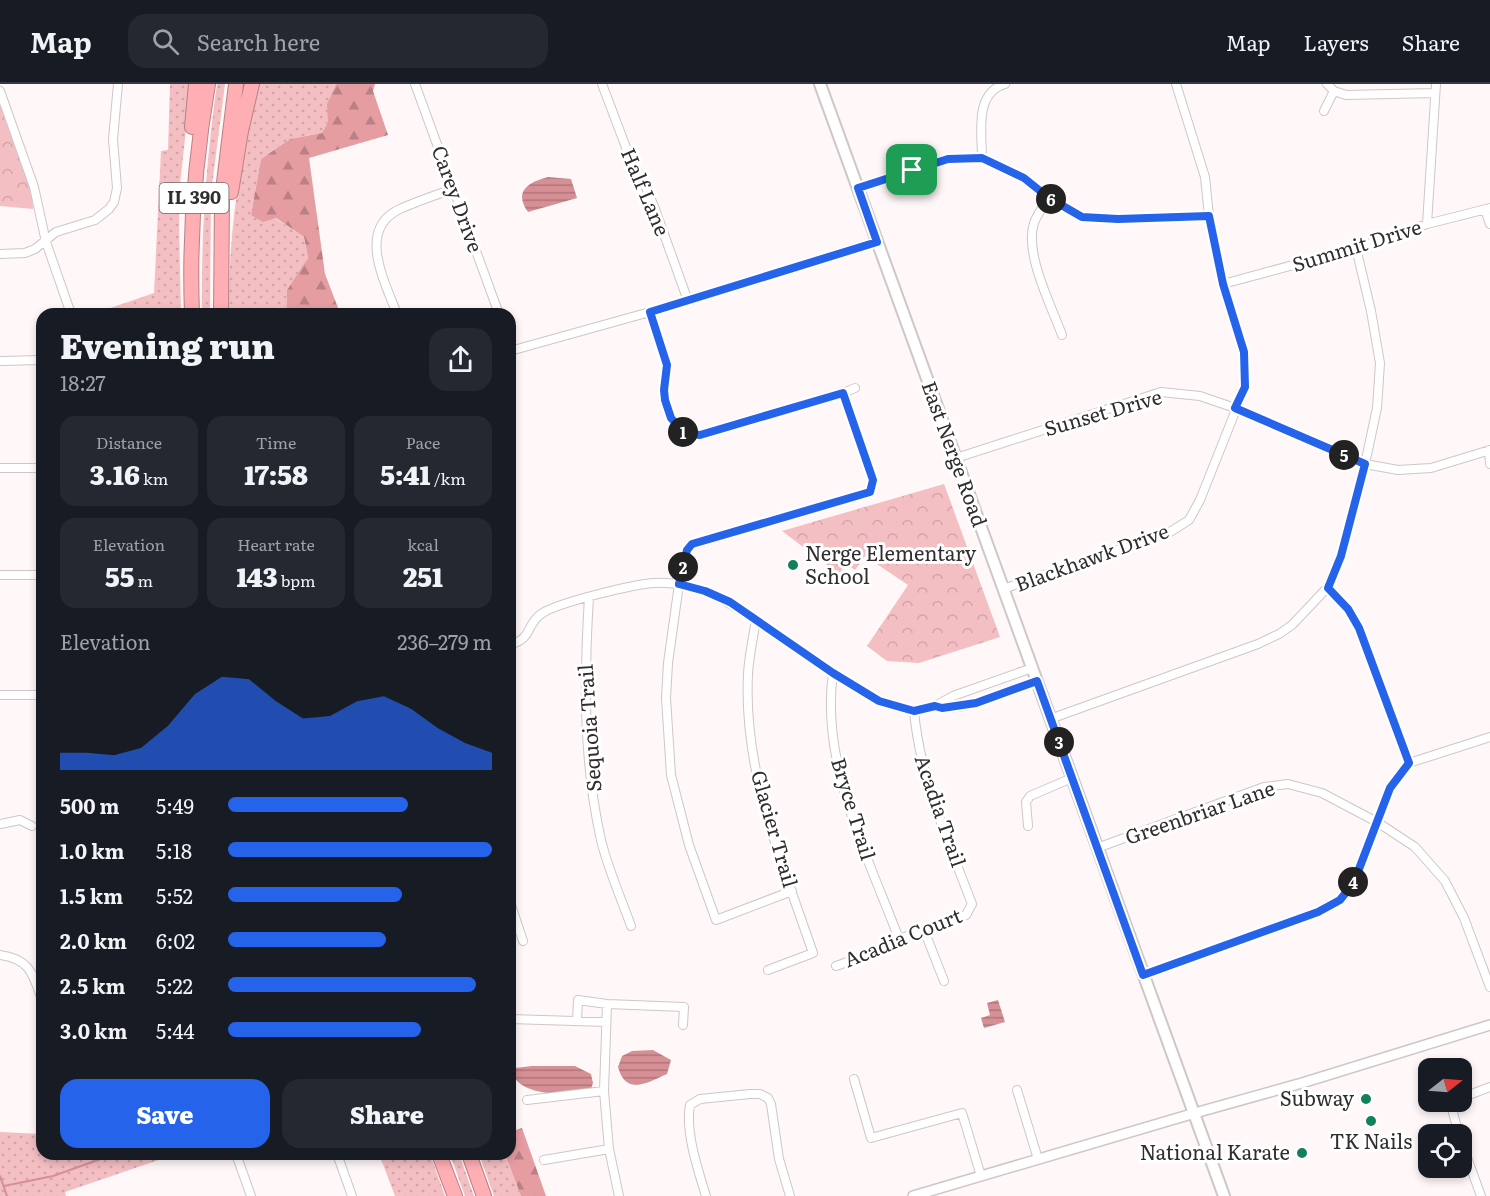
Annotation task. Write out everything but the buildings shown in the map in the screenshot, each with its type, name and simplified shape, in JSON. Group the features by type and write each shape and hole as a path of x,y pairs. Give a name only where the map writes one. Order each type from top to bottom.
{"highway":[{"path":"193,208 188,183 196,84"},
{"name":"IL 390","path":"192,308 193,208 208,84"},
{"name":"IL 390","path":"221,308 220,237 226,158 236,84"},
{"path":"220,237 229,207 241,131 252,84"},
{"path":"441,1160 454,1196"},
{"path":"471,1160 484,1196"}],"main road":[{"name":"East Nerge Road","path":"820,84 1224,1196"}],"street":[{"path":"0,254 25,253 46,242 56,232 103,216 114,202 117,188 113,139 118,84"},
{"name":"Carey Drive","path":"415,84 497,308"},
{"name":"Half Lane","path":"602,84 630,158 655,209 688,301"},
{"path":"982,158 982,106 995,87 1005,84"},
{"name":"Blackhawk Drive","path":"1004,590 1170,532 1190,520 1245,387 1244,352 1223,284 1209,216 1205,177 1176,84"},
{"path":"1327,84 1334,91 1346,95 1436,88 1426,224"},
{"path":"0,91 34,187 46,242 69,308"},
{"path":"1324,111 1334,91"},
{"path":"858,188 948,159 982,158 1024,178 1049,198 1082,217 1118,219 1209,216"},
{"path":"395,308 376,254 378,234 386,220 399,209 453,189"},
{"path":"1049,198 1032,231 1034,255 1062,335"},
{"path":"1487,209 1490,224"},
{"name":"Summit Drive","path":"1223,284 1356,248 1426,224 1487,209"},
{"path":"516,347 688,301 877,242"},
{"path":"1050,719 1258,644 1279,634 1305,614 1328,588 1341,556 1377,408 1380,363 1371,310 1356,248"},
{"path":"650,312 667,365 665,400 671,418 684,433 700,435 855,388"},
{"path":"0,361 36,360"},
{"name":"Sunset Drive","path":"956,458 1161,392 1200,396 1235,408 1365,464 1398,470 1431,468 1489,450"},
{"path":"792,891 716,920 689,845 671,775 666,698 668,663 679,584 687,550 692,544 870,492 873,480 843,393"},
{"path":"1489,450 1490,464"},
{"path":"0,468 36,468"},
{"path":"0,575 36,575"},
{"path":"516,643 523,640 533,622 544,612 633,586 655,583 679,584 719,596 833,673 879,701 914,711 935,706 953,696 1032,668"},
{"path":"1328,588 1348,609 1359,628 1409,763"},
{"name":"Sequoia Trail","path":"590,597 585,657 588,758 601,840 631,926"},
{"name":"Glacier Trail","path":"756,620 748,674 749,720 753,756 762,801 813,953 768,970"},
{"name":"Bryce Trail","path":"833,673 831,716 834,748 842,783 898,939"},
{"path":"935,706 942,708 976,703 1037,681"},
{"path":"0,695 36,695"},
{"name":"Acadia Trail","path":"914,711 916,738 924,773 972,904 970,910"},
{"path":"1143,975 1318,912 1340,900 1354,882 1390,788 1409,763 1490,737"},
{"path":"1028,826 1026,802 1029,796 1072,778"},
{"name":"Greenbriar Lane","path":"1097,848 1264,787 1288,784 1322,793 1377,822 1415,847 1445,881 1464,918 1490,987"},
{"path":"0,824 20,820 32,826"},
{"name":"Acadia Court","path":"836,966 892,946 898,939 966,915 970,910"},
{"path":"516,920 523,941"},
{"path":"924,930 944,981"},
{"path":"0,955 15,958 33,975 36,983"},
{"path":"577,1021 578,1000 607,1004 684,1007 683,1025"},
{"path":"607,1004 604,1091 609,1149 618,1196"},
{"path":"516,1019 606,1022"},
{"path":"913,1196 1304,1083 1490,1025"},
{"path":"854,1079 872,1138 962,1113 981,1176"},
{"path":"1472,1095 1490,1087"},
{"path":"1017,1090 1038,1159"},
{"path":"527,1100 604,1091"},
{"path":"706,1196 694,1154 690,1105 700,1099 750,1094 760,1094 768,1098 771,1104 779,1159 790,1196"},
{"path":"544,1160 609,1149"},
{"path":"238,1160 251,1196"},
{"path":"339,1160 352,1196"},
{"path":"1472,1171 1481,1196"}],"green space":[{"path":"170,84 191,84 180,184 181,308 110,308 154,293 161,151 168,150"},
{"path":"217,84 225,84 211,193 210,308 202,308 202,256 210,141"},
{"path":"257,84 336,84 328,102 328,122 322,133 290,139 261,159 251,215 275,218 304,237 308,259 287,290 286,308 229,308 233,227 245,141"},
{"path":"336,84 375,84 373,91 388,135 309,158 325,274 338,308 286,308 287,290 308,258 304,237 276,218 263,222 251,215 261,159 290,139 322,133 328,122 327,104"},
{"path":"0,102 26,169 33,209 0,206"},
{"path":"944,484 1000,637 919,663 887,661 867,646 908,585 865,556 855,570 846,564 839,574 782,531"},
{"path":"522,1128 546,1196 521,1196 507,1160 516,1160 516,1130"},
{"path":"0,1132 36,1134 36,1160 158,1160 65,1192 66,1196 0,1196"},
{"path":"381,1160 432,1160 445,1196 395,1196"},
{"path":"452,1160 461,1160 474,1196 465,1196"},
{"path":"481,1160 507,1160 521,1196 494,1196"}],"shaded area":[{"path":"548,177 571,179 577,198 528,212 522,198 525,188"},
{"path":"998,1000 1005,1022 984,1028 981,1018 990,1015 987,1003"},
{"path":"653,1050 671,1060 667,1074 638,1085 626,1082 618,1067 622,1056 632,1051"},
{"path":"575,1066 591,1074 593,1083 591,1089 571,1093 536,1091 518,1082 516,1068"}],"waterway":[{"path":"4,1186 53,1176 98,1160"},
{"path":"0,1176 7,1196"}],"place":[{"name":"Nerge Elementary School","path":"793,565"},
{"name":"Subway","path":"1366,1099"},
{"name":"TK Nails","path":"1371,1121"},
{"name":"National Karate","path":"1302,1153"}],"route":[{"path":"982,158 1024,178 1049,198 1082,217 1118,219 1209,216 1223,284 1244,352 1245,387 1235,408 1365,464 1341,556 1328,588 1348,609 1367,645 1409,763 1390,788 1354,882 1340,900 1318,912 1143,975 1037,681 976,703 942,708 935,706 914,711 879,701 833,673 743,610 719,596 679,584 687,550 692,544 870,492 873,480 843,393 700,435 684,433 671,418 665,400 667,365 650,312 877,242 858,188 912,170 948,159 982,158"}]}
